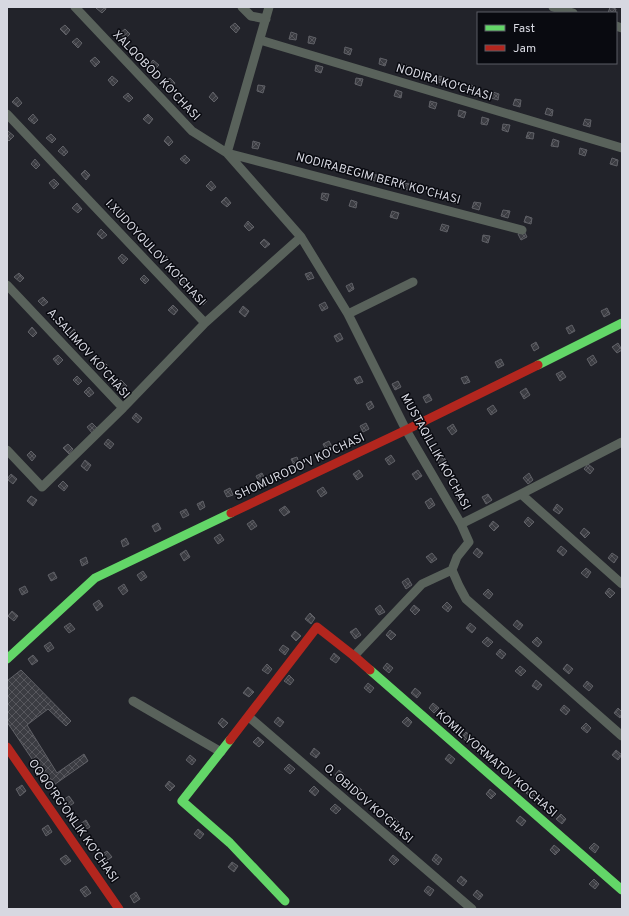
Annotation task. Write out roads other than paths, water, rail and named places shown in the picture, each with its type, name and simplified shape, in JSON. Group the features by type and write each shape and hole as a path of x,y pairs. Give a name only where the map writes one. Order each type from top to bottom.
{"street":[{"name":"XALQOBOD KO'CHASI","path":"75,7 192,131 227,152"},
{"path":"242,7 250,16 266,19"},
{"path":"227,152 269,7"},
{"path":"553,7 570,12"},
{"name":"NODIRA KO'CHASI","path":"260,40 622,148"},
{"name":"I.XUDOYQULOV KO'CHASI","path":"7,114 205,323 123,408"},
{"name":"NODIRABEGIM BERK KO'CHASI","path":"227,152 522,230"},
{"name":"MUSTAQILLIK KO'CHASI","path":"227,152 301,237 348,314 406,430 461,524 622,442"},
{"path":"205,323 301,237"},
{"path":"348,314 413,282"},
{"name":"A.SALIMOV KO'CHASI","path":"7,285 123,408 42,487 7,450"},
{"name":"SHOMURODO'V KO'CHASI","path":"7,659 95,578 406,430 622,324"},
{"path":"521,494 622,584"},
{"path":"354,656 422,584 452,570 457,557 469,542 461,524"},
{"path":"452,570 466,599 622,736"},
{"name":"KOMIL YORMATOV KO'CHASI","path":"249,717 318,628 354,656 622,890"},
{"path":"133,701 221,752"},
{"path":"249,717 182,801 230,843 285,901"},
{"name":"O. OBIDOV KO'CHASI","path":"249,717 472,909"},
{"name":"OQQO'RG'ONLIK KO'CHASI","path":"7,747 119,909"}]}
